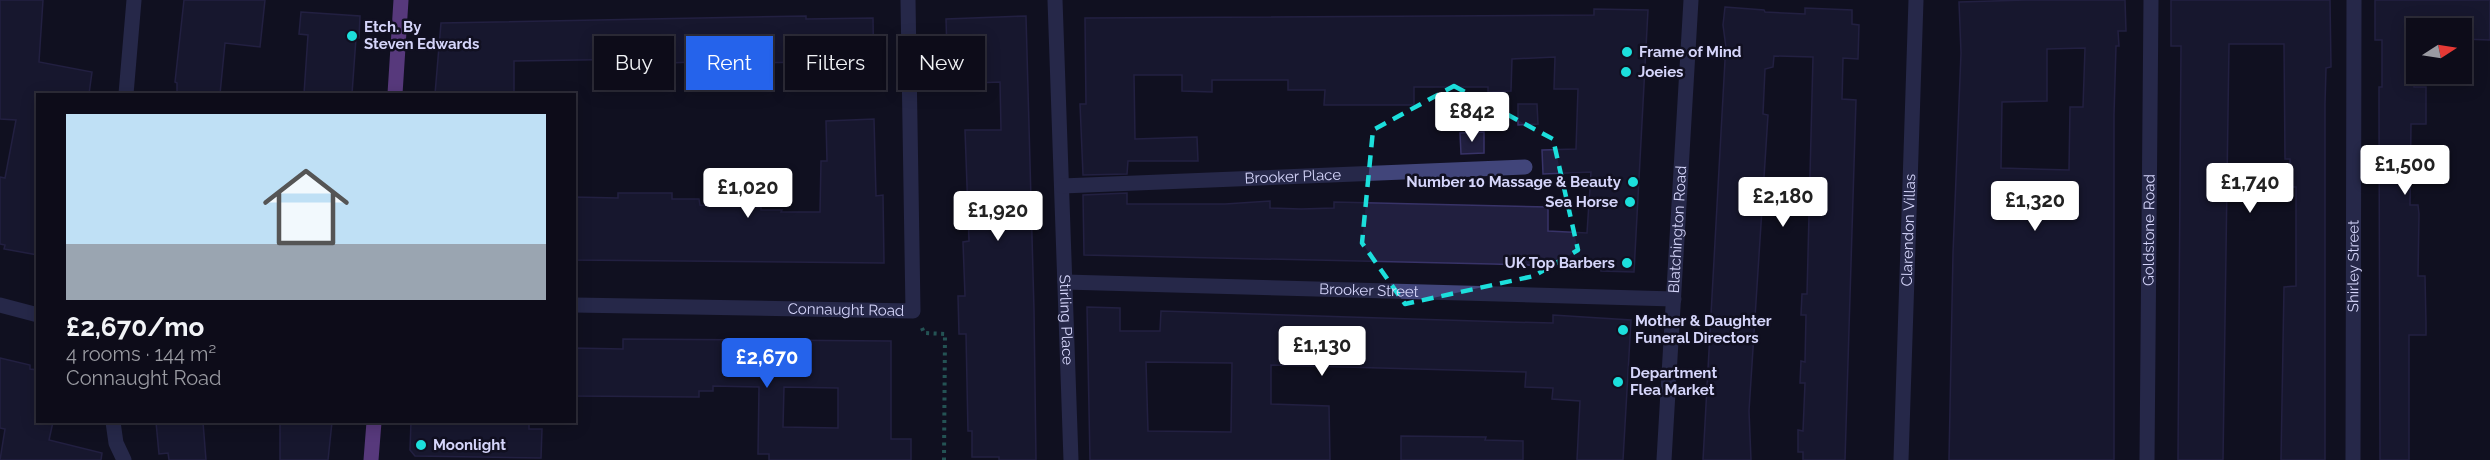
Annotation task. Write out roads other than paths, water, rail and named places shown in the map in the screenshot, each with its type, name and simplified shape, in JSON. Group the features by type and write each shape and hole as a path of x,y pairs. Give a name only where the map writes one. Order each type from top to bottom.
{"main road":[{"path":"394,93 401,0"},
{"path":"371,460 374,423"}],"street":[{"path":"126,93 134,0"},
{"name":"Connaught Road","path":"576,305 913,311 908,0"},
{"name":"Stirling Place","path":"1055,0 1071,460"},
{"name":"Blatchington Road","path":"1664,460 1691,0"},
{"name":"Clarendon Villas","path":"1901,460 1916,0"},
{"name":"Goldstone Road","path":"2147,460 2151,0"},
{"name":"Shirley Street","path":"2353,460 2354,0"},
{"name":"Brooker Place","path":"1062,186 1525,167"},
{"name":"Brooker Street","path":"1065,282 1674,299"},
{"path":"0,305 36,314"},
{"path":"113,423 116,443 124,460"}],"place":[{"name":"Etch. By Steven Edwards","path":"352,36"},
{"name":"Frame of Mind","path":"1627,52"},
{"name":"Joeies","path":"1626,72"},
{"name":"Number 10 Massage & Beauty","path":"1633,182"},
{"name":"Sea Horse","path":"1630,202"},
{"name":"UK Top Barbers","path":"1627,263"},
{"name":"Mother & Daughter Funeral Directors","path":"1623,330"},
{"name":"Department Flea Market","path":"1618,382"},
{"name":"Moonlight","path":"421,445"}]}
